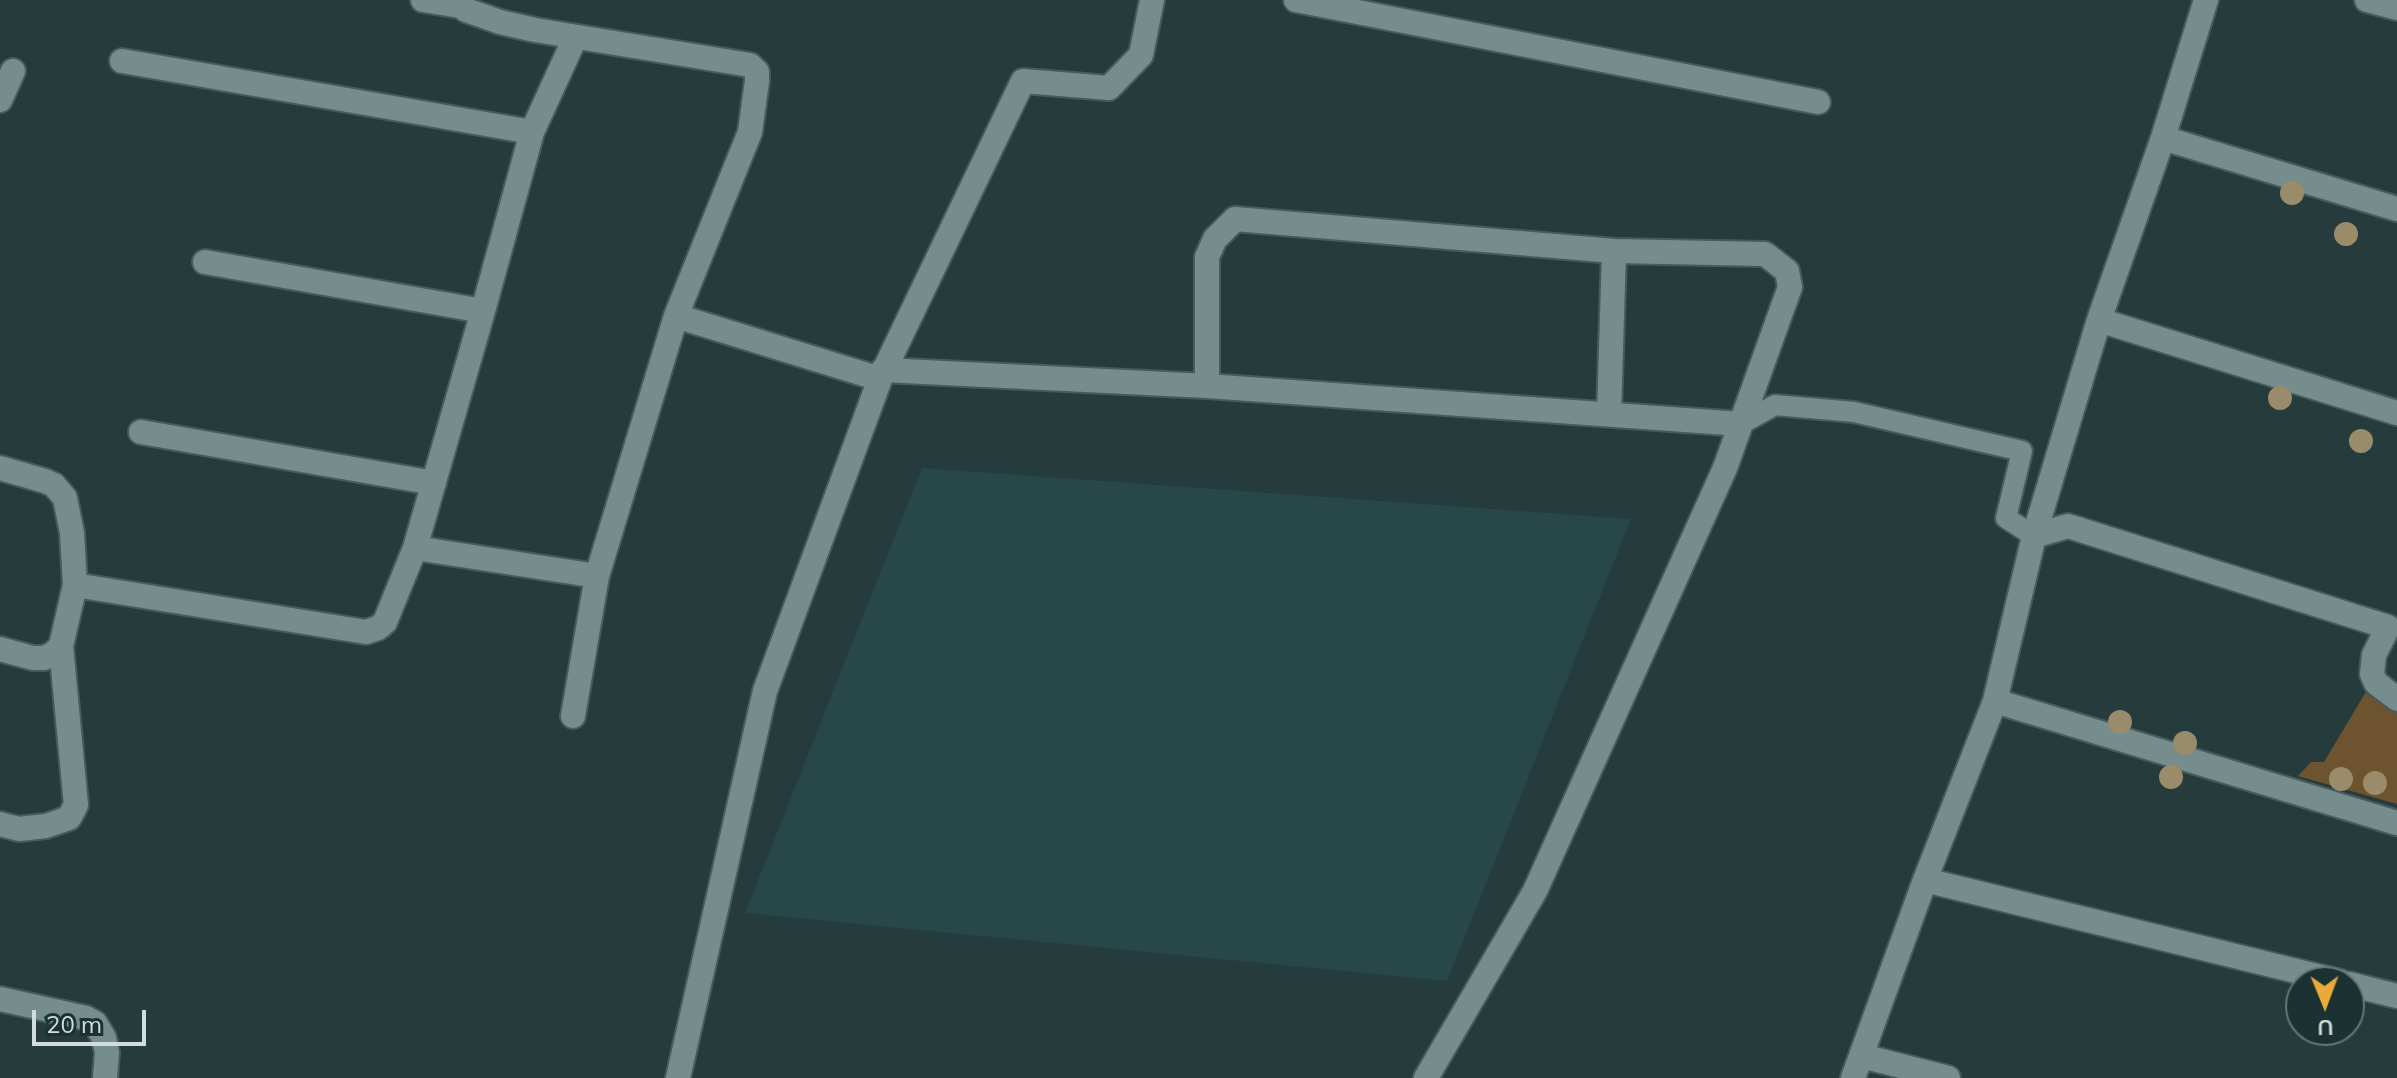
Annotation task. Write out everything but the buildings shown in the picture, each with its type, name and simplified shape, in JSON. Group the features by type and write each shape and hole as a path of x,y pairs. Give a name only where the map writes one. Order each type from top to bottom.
{"street":[{"path":"423,0 458,3 500,22 575,38 750,65 757,72 750,132 676,316 597,576 573,716"},
{"path":"678,1078 765,691 881,375 1023,81 1109,88 1141,55 1152,0"},
{"path":"1296,0 1818,102"},
{"path":"1948,1078 1857,1067 1995,701 2034,536 2099,320 2163,138 2206,0"},
{"path":"2367,0 2397,8"},
{"path":"75,585 366,632 385,622 415,548 532,132 575,38"},
{"path":"122,61 532,132"},
{"path":"0,100 13,71"},
{"path":"2163,138 2397,209"},
{"path":"1207,386 1207,257 1215,239 1235,219 1614,251 1765,254 1787,271 1790,287 1725,468 1535,891 1426,1078"},
{"path":"1609,414 1614,251"},
{"path":"205,262 483,311"},
{"path":"676,316 881,375 1207,386 1741,424"},
{"path":"2099,320 2397,413"},
{"path":"141,432 434,483"},
{"path":"0,468 54,485 65,498 72,533 75,585 61,646 76,805 69,818 46,826 19,829 0,824"},
{"path":"2034,536 2068,526 2392,620 2374,655 2372,674 2376,683 2397,699"},
{"path":"415,548 597,576"},
{"path":"0,649 44,658 61,646"},
{"path":"1995,701 2397,823"},
{"path":"1925,880 2285,968"},
{"path":"2365,988 2397,996"},
{"path":"0,999 86,1018 95,1023 104,1038 107,1053 105,1078"}],"lane":[{"path":"1741,424 1775,405 1854,412 2022,451 2006,518 2034,536"}],"shaded area":[{"path":"922,468 1631,519 1447,981 745,913"},
{"path":"2367,690 2397,713 2397,804 2298,776 2311,762 2324,762"}]}
